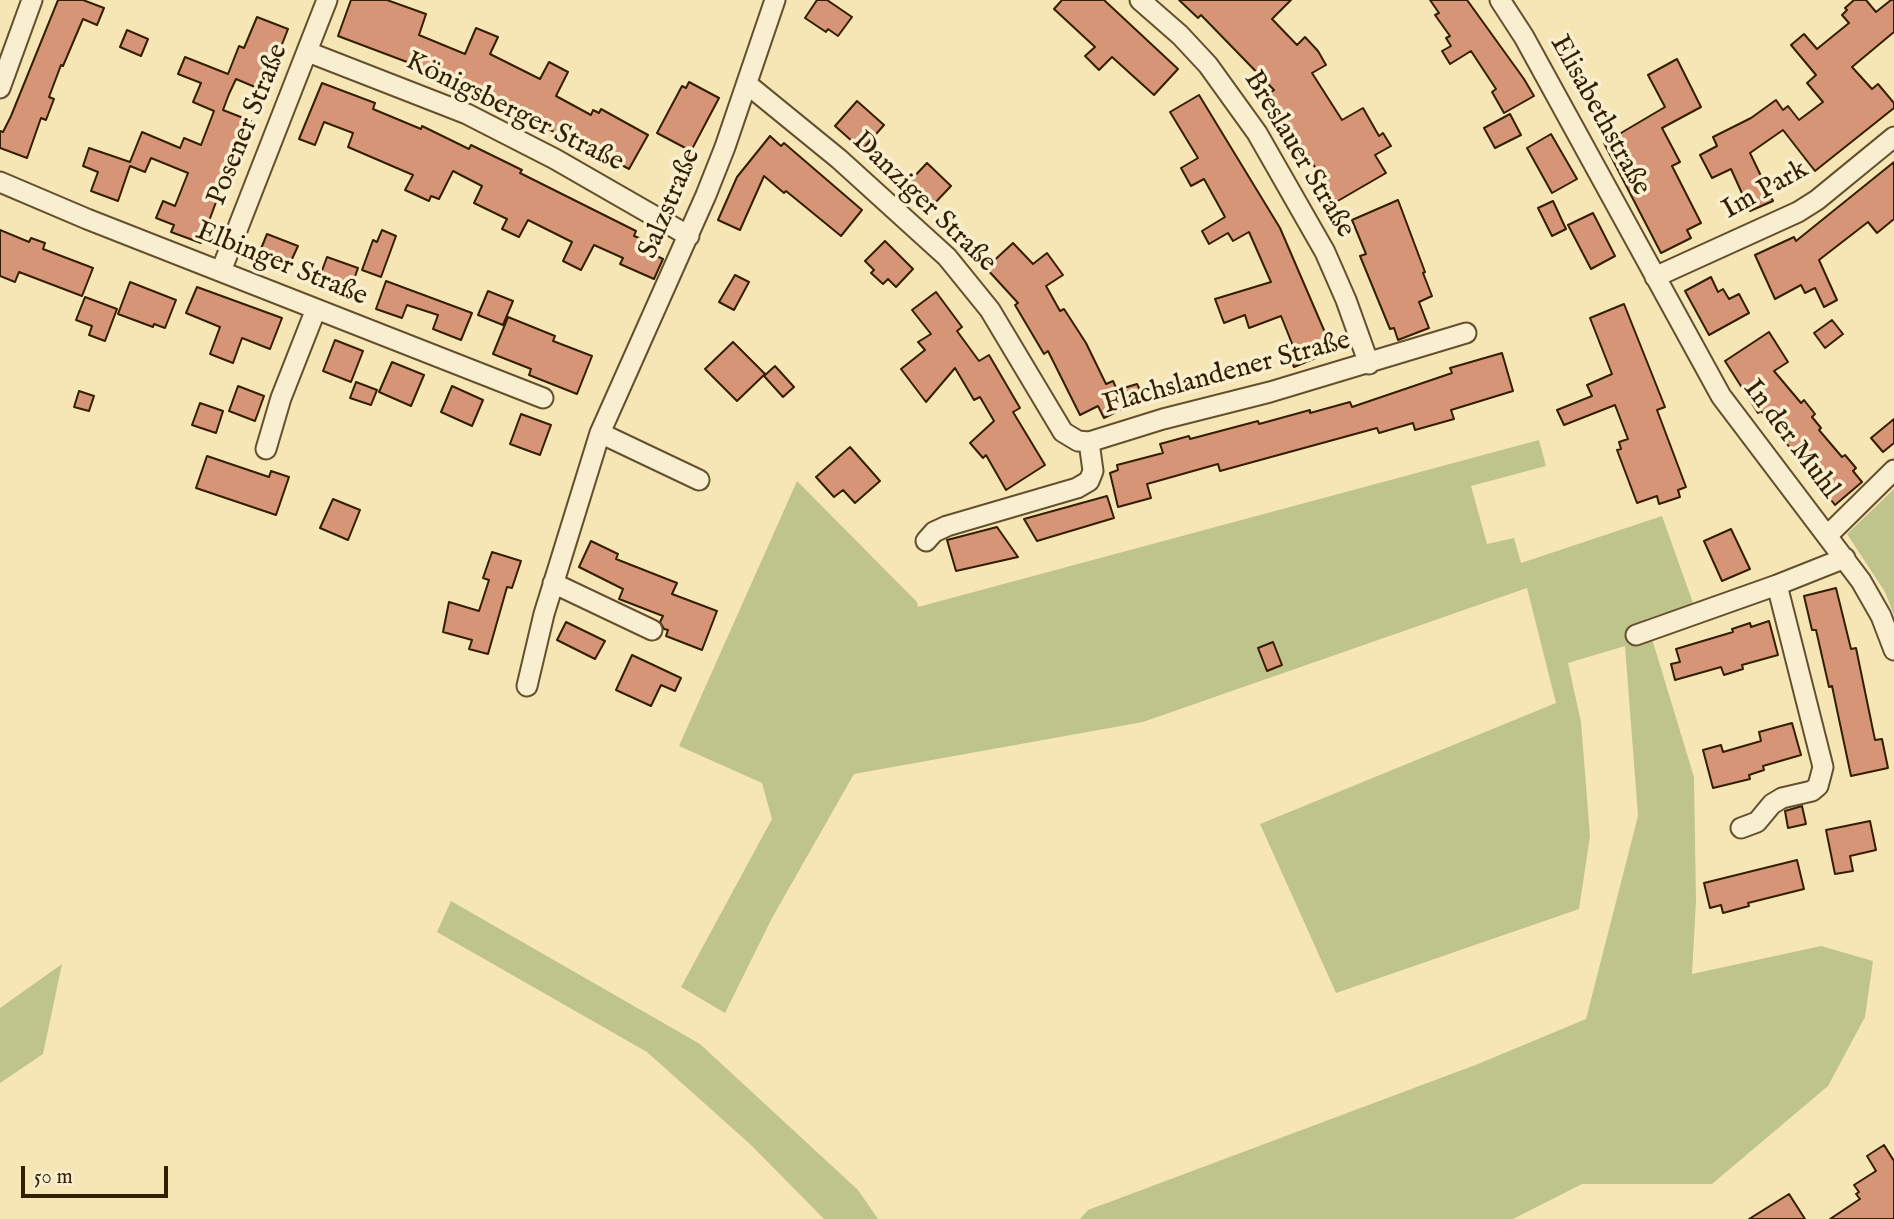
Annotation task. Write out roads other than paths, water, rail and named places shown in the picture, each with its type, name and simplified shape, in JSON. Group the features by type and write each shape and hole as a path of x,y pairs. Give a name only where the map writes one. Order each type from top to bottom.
{"street":[{"path":"0,88 33,0"},
{"name":"Posener Straße","path":"221,271 327,0"},
{"name":"Salzstraße","path":"527,687 553,583 601,428 689,236 725,147 775,0"},
{"name":"Breslauer Straße","path":"1140,0 1180,35 1208,65 1257,133 1325,252 1369,364"},
{"name":"Elisabethstraße","path":"1500,0 1524,37 1650,268"},
{"name":"Königsberger Straße","path":"308,52 467,114 555,159 689,236"},
{"name":"Danziger Straße","path":"747,84 766,97 859,177 947,257 990,310 1063,432 1078,441 1089,442"},
{"name":"Im Park","path":"1650,268 1798,212 1817,200 1894,137"},
{"name":"Elbinger Straße","path":"0,183 543,398"},
{"name":"In der Muhl","path":"1650,268 1721,396 1845,558 1881,616 1894,650"},
{"path":"265,449 281,398 316,309"},
{"name":"Flachslandener Straße","path":"926,541 934,532 947,526 1077,488 1089,481 1093,471 1089,442 1369,364 1466,333"},
{"path":"601,428 699,480"},
{"path":"1827,536 1894,470"},
{"path":"1636,635 1845,558"},
{"path":"553,583 652,630"},
{"path":"1741,828 1757,822 1772,804 1782,798 1812,791 1818,786 1823,767 1777,585"}]}
